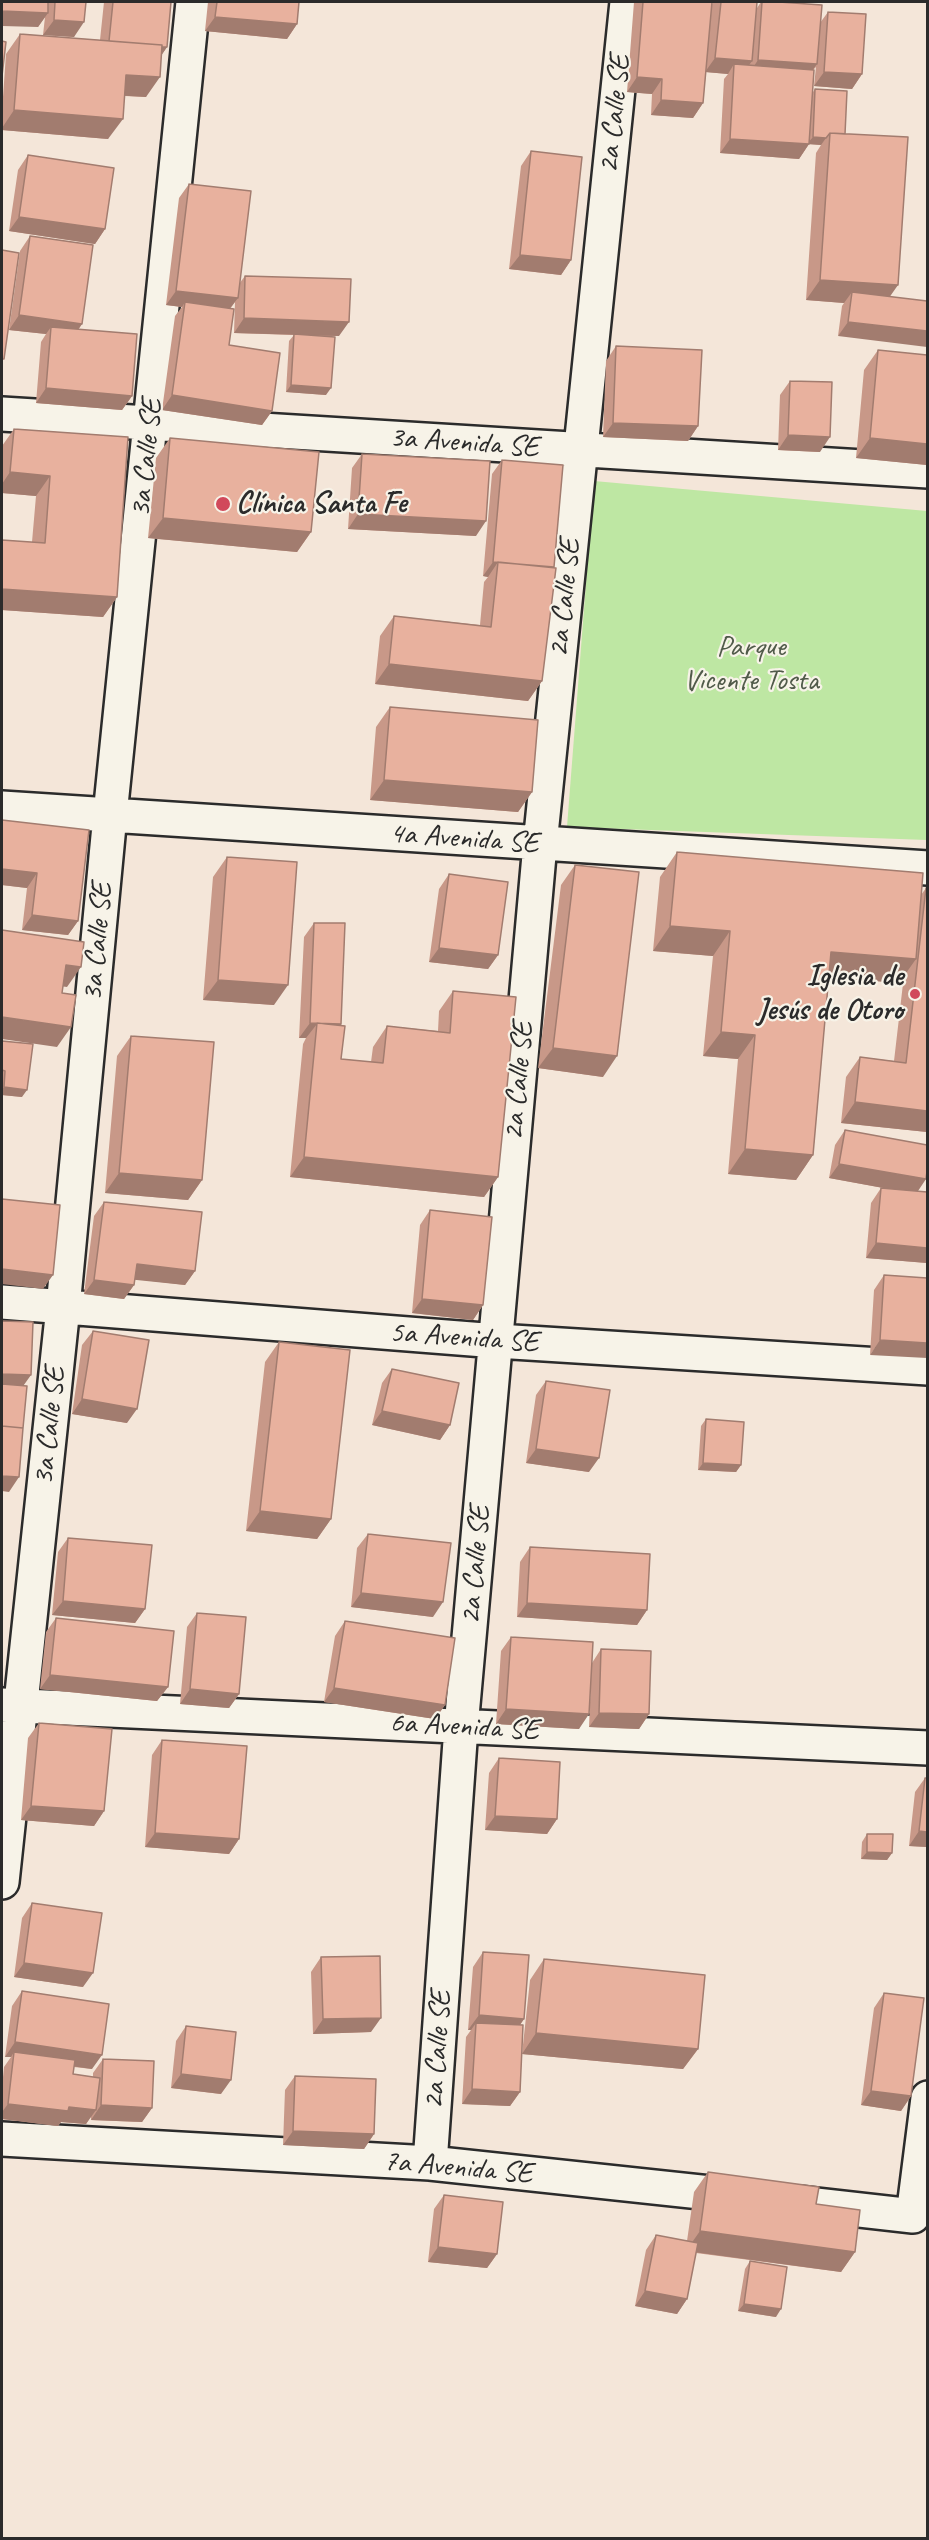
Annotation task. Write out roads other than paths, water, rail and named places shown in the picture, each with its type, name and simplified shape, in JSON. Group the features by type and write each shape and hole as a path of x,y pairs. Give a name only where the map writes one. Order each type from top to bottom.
{"street":[{"name":"3a Calle SE","path":"2,1882 11,1706 63,1307 110,815 194,2"},
{"name":"2a Calle SE","path":"430,2163 461,1726 540,844 627,2"},
{"name":"3a Avenida SE","path":"2,414 927,471"},
{"name":"4a Avenida SE","path":"2,808 927,868"},
{"name":"5a Avenida SE","path":"2,1302 496,1341 927,1368"},
{"name":"6a Avenida SE","path":"11,1706 927,1748"},
{"name":"7a Avenida SE","path":"2,2139 430,2163 913,2216 927,2098"}],"place":[{"name":"Clínica Santa Fe","path":"223,504"},
{"name":"Iglesia de Jesús de Otoro","path":"915,994"}],"park label":[{"name":"Parque Vicente Tosta","path":"751,664"}]}
